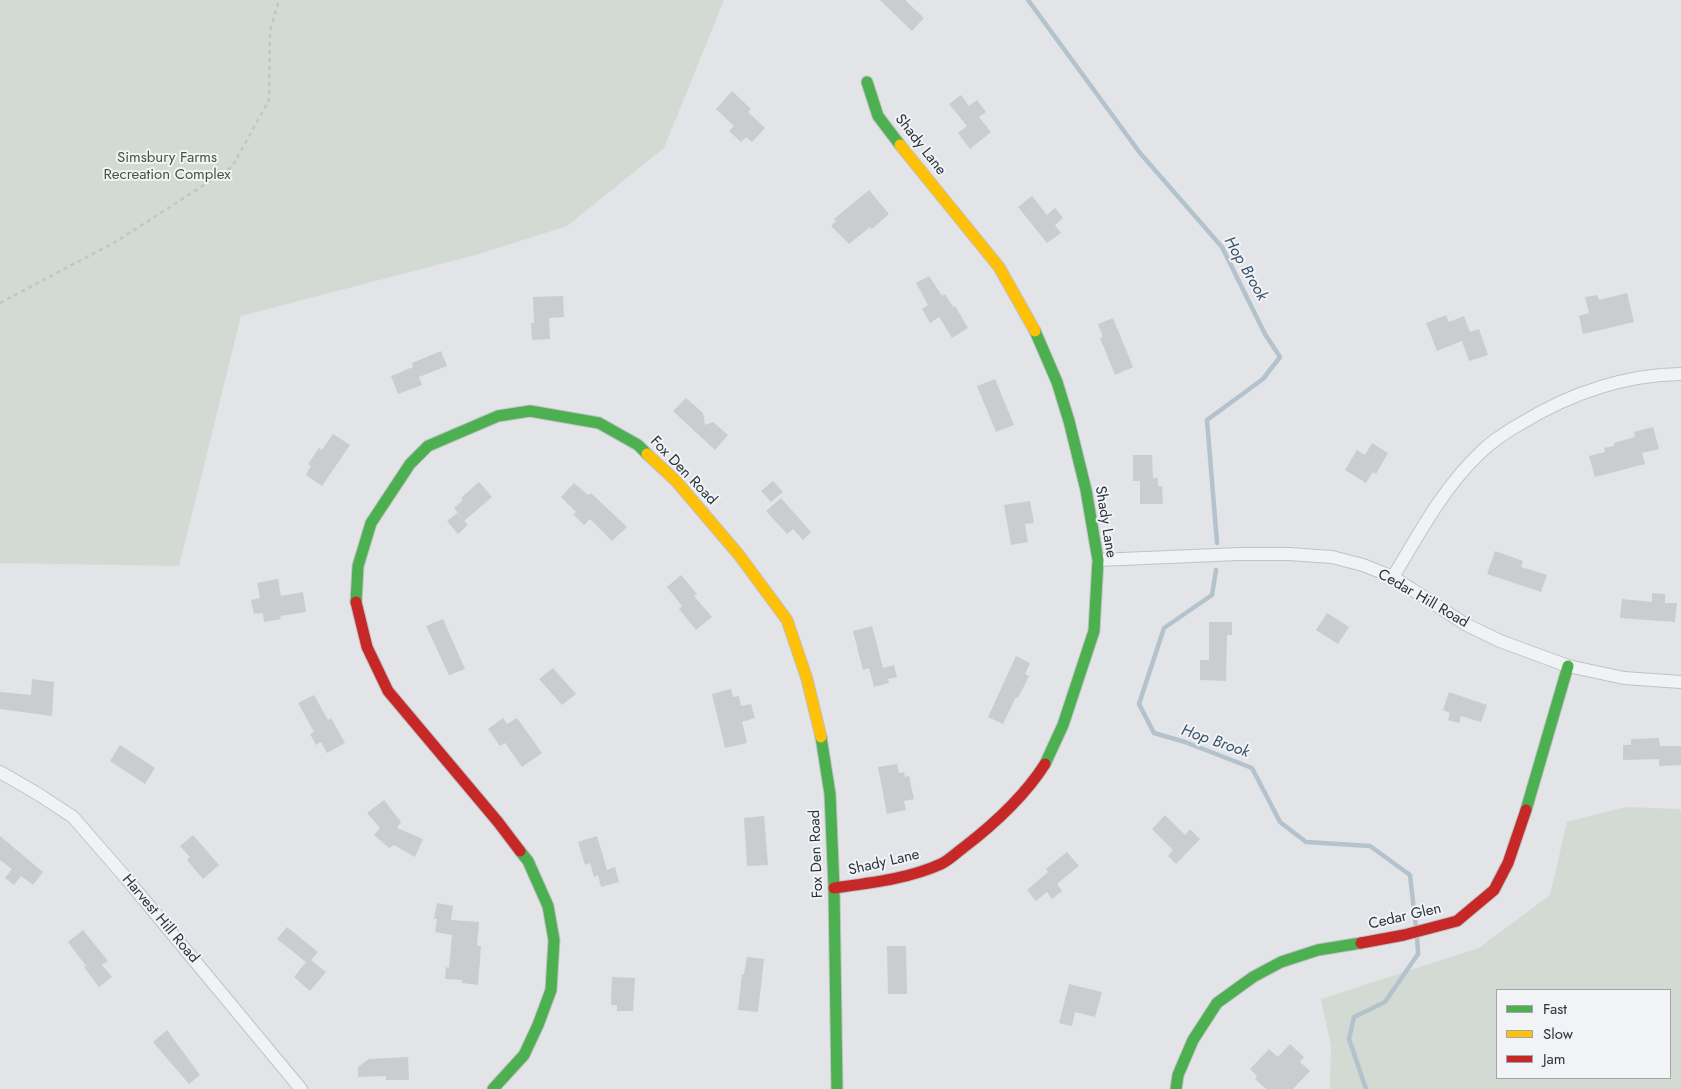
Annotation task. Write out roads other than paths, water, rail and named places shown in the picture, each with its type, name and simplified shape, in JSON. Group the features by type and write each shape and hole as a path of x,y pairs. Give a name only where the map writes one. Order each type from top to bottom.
{"street":[{"name":"Shady Lane","path":"834,888 879,882 919,872 943,863 988,829 1031,783 1044,764 1063,725 1094,631 1098,560 1086,490 1069,421 1057,382 1041,343 999,267 910,159 878,116 867,82"},
{"path":"1393,578 1421,529 1448,489 1480,452 1509,431 1542,410 1573,396 1613,382 1655,374 1681,374"},
{"name":"Fox Den Road","path":"494,1089 524,1054 538,1025 550,990 554,940 548,906 528,861 498,822 388,691 367,647 356,604 358,566 371,523 410,464 428,446 498,416 530,411 599,423 638,445 676,481 739,555 787,620 807,679 821,735 830,794 834,888 837,1089"},
{"name":"Cedar Hill Road","path":"1098,560 1193,555 1290,554 1332,557 1363,565 1393,578 1464,624 1500,641 1568,666 1624,678 1681,682"},
{"name":"Cedar Glen","path":"1176,1089 1178,1075 1193,1040 1216,1003 1253,977 1281,962 1318,950 1404,935 1457,920 1494,890 1508,863 1518,836 1568,666"},
{"name":"Harvest Hill Road","path":"0,772 74,817 301,1089"}],"waterway":[{"name":"Hop Brook","path":"1028,0 1140,153 1222,247 1265,334 1280,357 1263,379 1207,420 1217,543"},
{"name":"Hop Brook","path":"1216,570 1212,595 1164,628 1139,704 1154,733 1185,742 1252,768 1280,822 1306,842 1370,846 1410,875 1416,928"},
{"name":"Hop Brook","path":"1366,1089 1349,1039 1354,1017 1385,1002 1418,954 1417,935"}],"park label":[{"name":"Simsbury Farms Recreation Complex","path":"167,166"}]}
